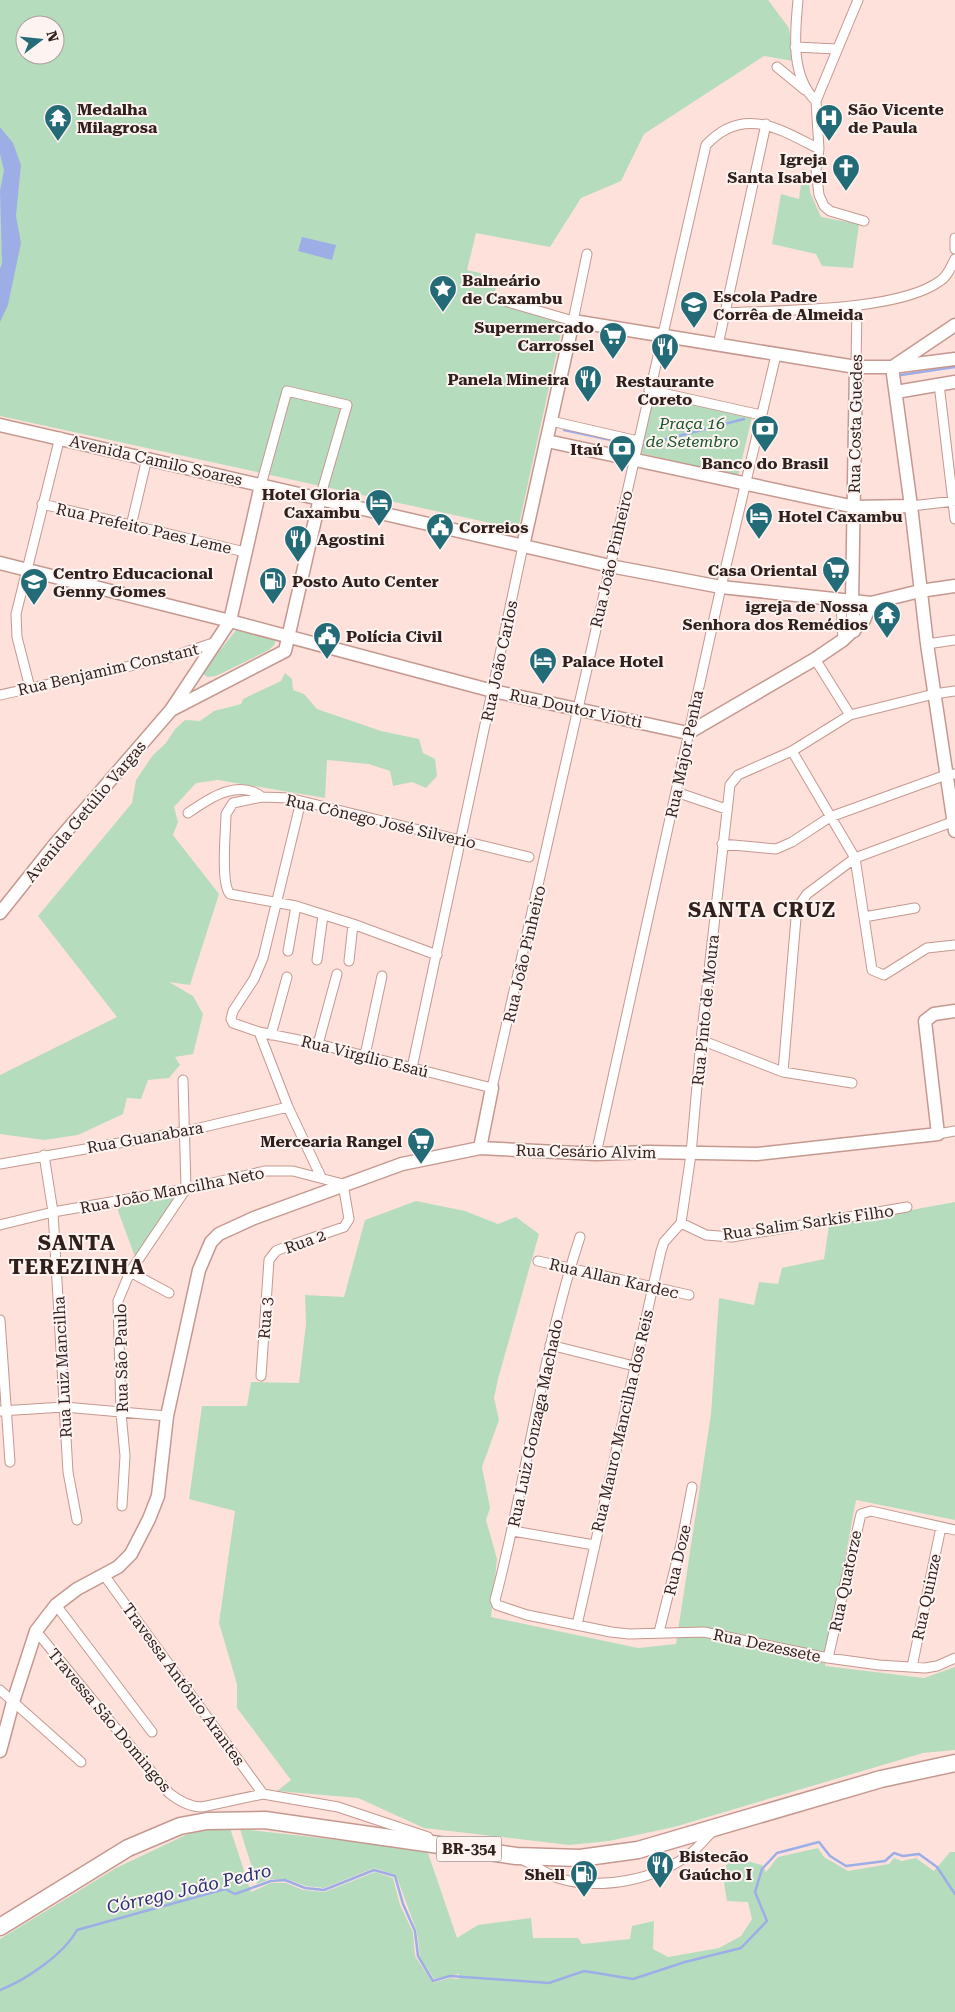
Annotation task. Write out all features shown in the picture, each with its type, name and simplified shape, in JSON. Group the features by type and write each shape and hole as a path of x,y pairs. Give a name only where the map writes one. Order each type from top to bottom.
{"highway":[{"name":"BR-354","path":"0,1927 128,1848 180,1826 207,1821 265,1820 516,1856 580,1858 638,1850 881,1779 955,1763"}],"street":[{"path":"798,0 795,47 802,80 808,92"},
{"path":"858,0 816,101 819,149 817,182 824,206 830,211 864,221"},
{"path":"795,47 836,49"},
{"path":"777,67 808,92 816,101"},
{"name":"Rua João Pinheiro","path":"480,1148 492,1088 546,860 633,460 706,145 719,133 733,127 752,123 766,124"},
{"path":"718,345 766,124 777,127 819,149"},
{"path":"955,238 955,248"},
{"name":"Rua João Carlos","path":"412,1068 587,254"},
{"path":"724,313 857,306 901,297 935,284 944,277 955,259"},
{"path":"508,302 573,321 856,367 892,367 955,359"},
{"name":"Rua Costa Guedes","path":"854,631 847,602 854,507 857,306"},
{"path":"892,367 955,325"},
{"name":"Rua Major Penha","path":"596,1154 688,733 776,354"},
{"path":"783,1072 798,907 807,894 855,858 955,824 950,774 934,694 927,644 892,367"},
{"path":"896,392 955,382"},
{"path":"939,384 955,519"},
{"path":"649,390 761,415"},
{"path":"171,710 230,620 261,485 287,391 347,405 320,498 290,636 285,651"},
{"path":"552,421 638,441"},
{"name":"Avenida Camilo Soares","path":"0,425 60,437 610,566 721,588 871,603 920,591 955,586"},
{"path":"30,688 15,624 26,568 60,437"},
{"path":"547,441 854,507 911,506 954,501"},
{"path":"131,526 147,458"},
{"name":"Rua Prefeito Paes Leme","path":"42,504 245,552"},
{"name":"Rua Doutor Viotti","path":"0,563 230,620 493,691 688,733"},
{"path":"843,640 847,602"},
{"path":"688,733 815,659 843,640 864,620 871,603"},
{"path":"171,710 304,640"},
{"path":"927,644 955,640"},
{"name":"Rua Benjamim Constant","path":"0,695 171,657 216,642"},
{"path":"815,659 850,715"},
{"path":"194,674 198,684 208,691"},
{"name":"Rua Pinto de Moura","path":"681,1224 691,1154 701,1040 730,785 738,775 792,751 850,715 934,694 955,691"},
{"name":"Avenida Getúlio Vargas","path":"0,913 56,843 171,710"},
{"path":"792,751 855,858 870,965 875,973 884,975 927,948 955,945"},
{"path":"722,844 776,849 792,842 830,817 950,774"},
{"path":"188,813 206,800 226,792 249,790 262,797"},
{"path":"676,792 726,809"},
{"name":"Rua Cônego José Silverio","path":"276,902 234,895 227,891 225,875 226,814 233,803 262,797 284,797 529,857"},
{"path":"301,801 276,902 296,906 353,924 437,955"},
{"name":"Rua Virgílio Esaú","path":"276,902 266,945 254,979 231,1016 233,1023 237,1026 259,1032 365,1055 492,1088"},
{"path":"288,951 296,906"},
{"path":"864,917 915,908"},
{"path":"317,960 323,915"},
{"path":"349,961 353,924"},
{"path":"318,1044 337,974"},
{"path":"271,1035 287,976"},
{"path":"365,1055 382,976"},
{"path":"955,1011 927,1017 925,1025 938,1134 955,1131"},
{"path":"259,1032 288,1107 321,1177"},
{"path":"701,1040 783,1072 852,1083"},
{"path":"184,1080 186,1189"},
{"name":"Rua Guanabara","path":"0,1164 186,1131 288,1107"},
{"name":"Rua Cesário Alvim","path":"0,1751 13,1702 36,1631 56,1605 77,1589 118,1567 131,1554 149,1519 159,1489 168,1416 199,1270 211,1242 230,1228 343,1184 402,1164 480,1148 596,1154 648,1152 757,1154 798,1151 938,1134"},
{"name":"Rua Luiz Mancilha","path":"44,1155 53,1212 70,1491 77,1520"},
{"name":"Rua João Mancilha Neto","path":"0,1225 53,1212 186,1189 265,1171 293,1171 343,1184"},
{"name":"Rua 2","path":"269,1260 283,1248 344,1227 349,1219 343,1184"},
{"name":"Rua São Paulo","path":"122,1506 125,1456 121,1413 117,1313 122,1288 130,1272 186,1189"},
{"name":"Rua Salim Sarkis Filho","path":"681,1224 706,1235 732,1236 907,1207"},
{"name":"Rua Mauro Mancilha dos Reis","path":"577,1625 652,1286 664,1242 681,1224"},
{"name":"Rua Luiz Gonzaga Machado","path":"501,1608 495,1600 513,1531 550,1346 580,1237"},
{"name":"Rua 3","path":"262,1376 269,1260"},
{"name":"Rua Allan Kardec","path":"538,1261 689,1295"},
{"path":"130,1272 169,1293"},
{"path":"0,1320 2,1410 10,1462"},
{"path":"550,1346 634,1366"},
{"path":"2,1410 64,1407 168,1416"},
{"name":"Rua Doze","path":"659,1632 682,1540 692,1487"},
{"name":"Rua Quatorze","path":"828,1658 860,1517 864,1512 871,1511 941,1527"},
{"path":"941,1527 955,1530"},
{"name":"Rua Quinze","path":"912,1667 941,1527"},
{"path":"513,1531 594,1544"},
{"name":"Travessa Antônio Arantes","path":"104,1575 264,1794"},
{"path":"56,1605 152,1732"},
{"name":"Rua Dezessete","path":"501,1608 577,1625 629,1634 704,1632 828,1658 912,1667 937,1666 955,1658"},
{"name":"Travessa São Domingos","path":"36,1631 169,1793 178,1800 195,1807 202,1807 264,1794 338,1807 448,1845"},
{"path":"0,1690 81,1762"},
{"path":"516,1856 557,1878 587,1883 629,1880 660,1871 690,1854 717,1826"}],"green space":[{"path":"0,0 768,0 789,28 793,61 764,56 644,134 621,181 581,198 550,247 476,233 467,270 498,277 493,301 564,319 518,529 0,416"},
{"path":"803,169 808,171 810,192 821,217 859,224 853,268 822,266 816,254 772,244 781,194 799,199"},
{"name":"Praça 16 de Setembro","path":"653,390 753,413 738,476 636,452"},
{"path":"236,630 271,637 275,640 275,644 269,650 216,676 207,677 202,673"},
{"path":"285,673 292,679 293,690 304,694 317,709 381,731 419,739 423,753 435,759 437,776 426,788 412,782 393,786 390,771 369,764 327,760 325,798 218,780 196,783 174,807 178,822 173,835 219,894 190,985 169,982 193,996 203,1014 193,1054 175,1057 180,1065 169,1078 148,1080 141,1099 127,1098 123,1114 78,1135 44,1140 0,1134 0,1075 117,1017 38,916 132,803 136,780 153,755 166,743 175,729 185,720 200,721 214,711 241,704 243,699 281,681"},
{"path":"179,1193 135,1257 117,1208"},
{"path":"416,1201 465,1211 498,1224 516,1217 539,1234 498,1379 494,1398 499,1420 482,1467 490,1508 486,1520 497,1559 491,1617 638,1648 676,1644 711,1414 719,1298 754,1305 759,1282 778,1284 782,1268 824,1259 829,1225 955,1202 955,1520 856,1500 825,1666 924,1678 955,1667 955,1750 923,1753 674,1827 609,1841 569,1845 424,1828 358,1798 277,1791 291,1780 237,1708 237,1684 219,1623 235,1511 189,1499 202,1406 247,1406 251,1382 299,1383 306,1324 305,1295 344,1297 365,1220"},
{"path":"230,1828 251,1892 271,1883 286,1883 303,1890 325,1892 375,1872 393,1878 400,1905 413,1932 415,1956 433,1983 450,1978 459,1979 459,1974 434,1979 420,1957 417,1932 396,1875 374,1868 324,1888 306,1886 287,1879 270,1879 257,1884 240,1829 427,1850 457,1938 478,1925 531,1918 533,1938 578,1938 582,1944 630,1939 632,1926 654,1921 653,1949 668,1957 719,1948 741,1936 752,1919 748,1902 727,1901 724,1883 726,1865 736,1858 762,1865 766,1872 778,1857 818,1848 824,1857 848,1871 889,1864 894,1858 902,1861 916,1858 934,1871 950,1852 955,1852 955,2012 0,2012 0,1939 116,1868 192,1832"}],"water":[{"path":"0,127 13,143 21,165 16,216 21,243 8,305 0,322 0,269 2,263 0,191 4,170 0,154"},
{"path":"302,237 336,245 332,260 298,251"}],"waterway":[{"path":"901,375 955,367"},
{"path":"644,445 744,419"},
{"path":"564,430 625,443"},
{"name":"Córrego João Pedro","path":"0,1990 21,1980 54,1957 77,1930 225,1889 235,1894 271,1881 285,1880 305,1888 324,1890 374,1870 395,1876 403,1904 415,1931 418,1956 433,1981 450,1976 549,1983 584,1971 633,1979 685,1962 741,1948 767,1921 755,1892 762,1869 777,1853 819,1842 830,1856 846,1866 885,1861 894,1853 903,1856 919,1854 937,1867 955,1894"}],"place":[{"name":"Medalha Milagrosa","path":"58,142"},
{"name":"São Vicente de Paula","path":"829,142"},
{"name":"Igreja Santa Isabel","path":"846,192"},
{"name":"Balneário de Caxambu","path":"443,313"},
{"name":"Escola Padre Corrêa de Almeida","path":"694,329"},
{"name":"Supermercado Carrossel","path":"613,360"},
{"name":"Restaurante Coreto","path":"665,371"},
{"name":"Panela Mineira","path":"588,403"},
{"name":"Banco do Brasil","path":"765,453"},
{"name":"Itaú","path":"622,473"},
{"name":"Hotel Gloria Caxambu","path":"379,527"},
{"name":"Hotel Caxambu","path":"759,540"},
{"name":"Correios","path":"440,551"},
{"name":"Agostini","path":"298,563"},
{"name":"Casa Oriental","path":"836,594"},
{"name":"Posto Auto Center","path":"273,605"},
{"name":"Centro Educacional Genny Gomes","path":"34,606"},
{"name":"igreja de Nossa Senhora dos Remédios","path":"887,639"},
{"name":"Polícia Civil","path":"327,660"},
{"name":"Palace Hotel","path":"543,685"},
{"name":"Mercearia Rangel","path":"421,1165"},
{"name":"Bistecão Gaúcho I","path":"660,1889"},
{"name":"Shell","path":"584,1898"}],"district":[{"name":"SANTA CRUZ","path":"762,910"},
{"name":"SANTA TEREZINHA","path":"77,1255"}]}
